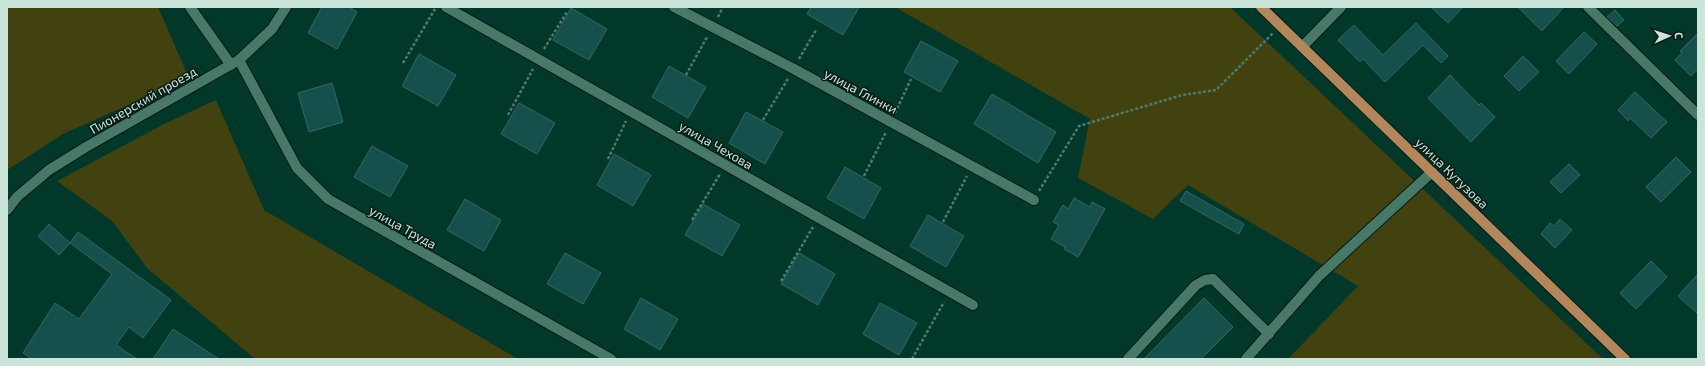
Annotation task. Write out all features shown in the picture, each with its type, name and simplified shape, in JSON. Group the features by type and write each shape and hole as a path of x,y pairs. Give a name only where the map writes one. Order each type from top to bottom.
{"main road":[{"name":"улица Кутузова","path":"1261,7 1625,359"}],"street":[{"name":"улица Труда","path":"190,7 235,63 297,168 328,199 611,359"},
{"name":"Пионерский проезд","path":"7,210 17,197 49,170 86,147 235,63 272,29 286,7"},
{"name":"улица Чехова","path":"446,7 973,305"},
{"name":"улица Глинки","path":"674,7 712,28 794,69 1034,200"},
{"path":"1302,47 1341,7"},
{"path":"1588,7 1698,115"},
{"path":"1246,359 1319,276 1432,172"},
{"path":"1128,359 1196,285 1205,280 1213,279 1269,334"}],"path":[{"path":"403,63 436,7"},
{"path":"686,75 712,28"},
{"path":"1034,200 1079,126 1182,96 1216,90 1273,33"},
{"path":"608,159 631,112"},
{"path":"692,220 725,165"},
{"path":"943,222 972,166"},
{"path":"781,282 818,218"},
{"path":"912,359 950,292"}],"shaded area":[{"path":"7,7 158,7 189,78 63,134 7,170"},
{"path":"895,7 1230,7 1603,359 1288,359 1358,286 1188,185 1153,219 1078,178 1090,119"},
{"path":"216,100 264,210 518,359 255,359 147,268 112,221 57,181 166,123"}],"building":[{"path":"322,7 349,7 357,12 337,49 308,33"},
{"path":"811,7 859,7 843,35 807,14"},
{"path":"1431,7 1463,7 1448,23"},
{"path":"1518,7 1564,7 1542,31"},
{"path":"571,8 607,29 589,60 553,40"},
{"path":"1615,10 1624,20 1617,26 1607,17"},
{"path":"1416,23 1448,56 1441,63 1423,45 1385,82 1363,59 1360,62 1338,40 1354,25 1383,55"},
{"path":"1584,32 1597,44 1569,74 1556,61"},
{"path":"1698,33 1698,69 1691,76 1675,60 1682,53 1680,51"},
{"path":"921,41 958,61 940,92 904,72"},
{"path":"419,54 456,75 438,106 402,86"},
{"path":"1523,56 1539,72 1519,91 1504,76"},
{"path":"669,66 706,87 688,118 652,97"},
{"path":"1450,75 1479,105 1481,103 1495,117 1471,142 1428,98"},
{"path":"332,83 343,122 309,132 298,93"},
{"path":"1635,92 1667,122 1651,138 1630,118 1628,121 1618,110"},
{"path":"992,94 1056,132 1038,163 974,124"},
{"path":"519,103 555,123 537,154 501,134"},
{"path":"746,112 783,132 765,164 729,143"},
{"path":"372,146 408,166 390,197 354,177"},
{"path":"614,154 651,175 633,206 597,185"},
{"path":"1676,157 1691,172 1661,202 1646,187"},
{"path":"1569,164 1580,175 1561,193 1550,182"},
{"path":"845,167 881,188 864,219 827,198"},
{"path":"1186,191 1244,224 1239,234 1180,201"},
{"path":"1074,198 1090,207 1092,202 1105,209 1078,257 1051,239 1059,225 1053,222 1063,205 1068,209"},
{"path":"465,199 501,220 484,251 447,230"},
{"path":"703,204 740,225 722,256 685,235"},
{"path":"928,215 964,236 946,267 910,246"},
{"path":"1560,219 1572,230 1555,248 1541,234 1550,223 1554,226"},
{"path":"49,224 70,243 59,255 38,236"},
{"path":"78,232 171,300 143,338 129,327 116,345 137,359 32,359 23,353 55,303 79,319 112,274 70,243"},
{"path":"565,253 601,273 583,304 547,284"},
{"path":"799,253 835,274 818,305 781,284"},
{"path":"1651,261 1667,277 1636,309 1620,293"},
{"path":"1698,274 1698,314 1678,296"},
{"path":"641,298 678,319 660,350 624,329"},
{"path":"1204,298 1233,327 1201,359 1144,359"},
{"path":"880,303 917,323 899,355 863,334"},
{"path":"173,329 219,359 153,359"}]}
